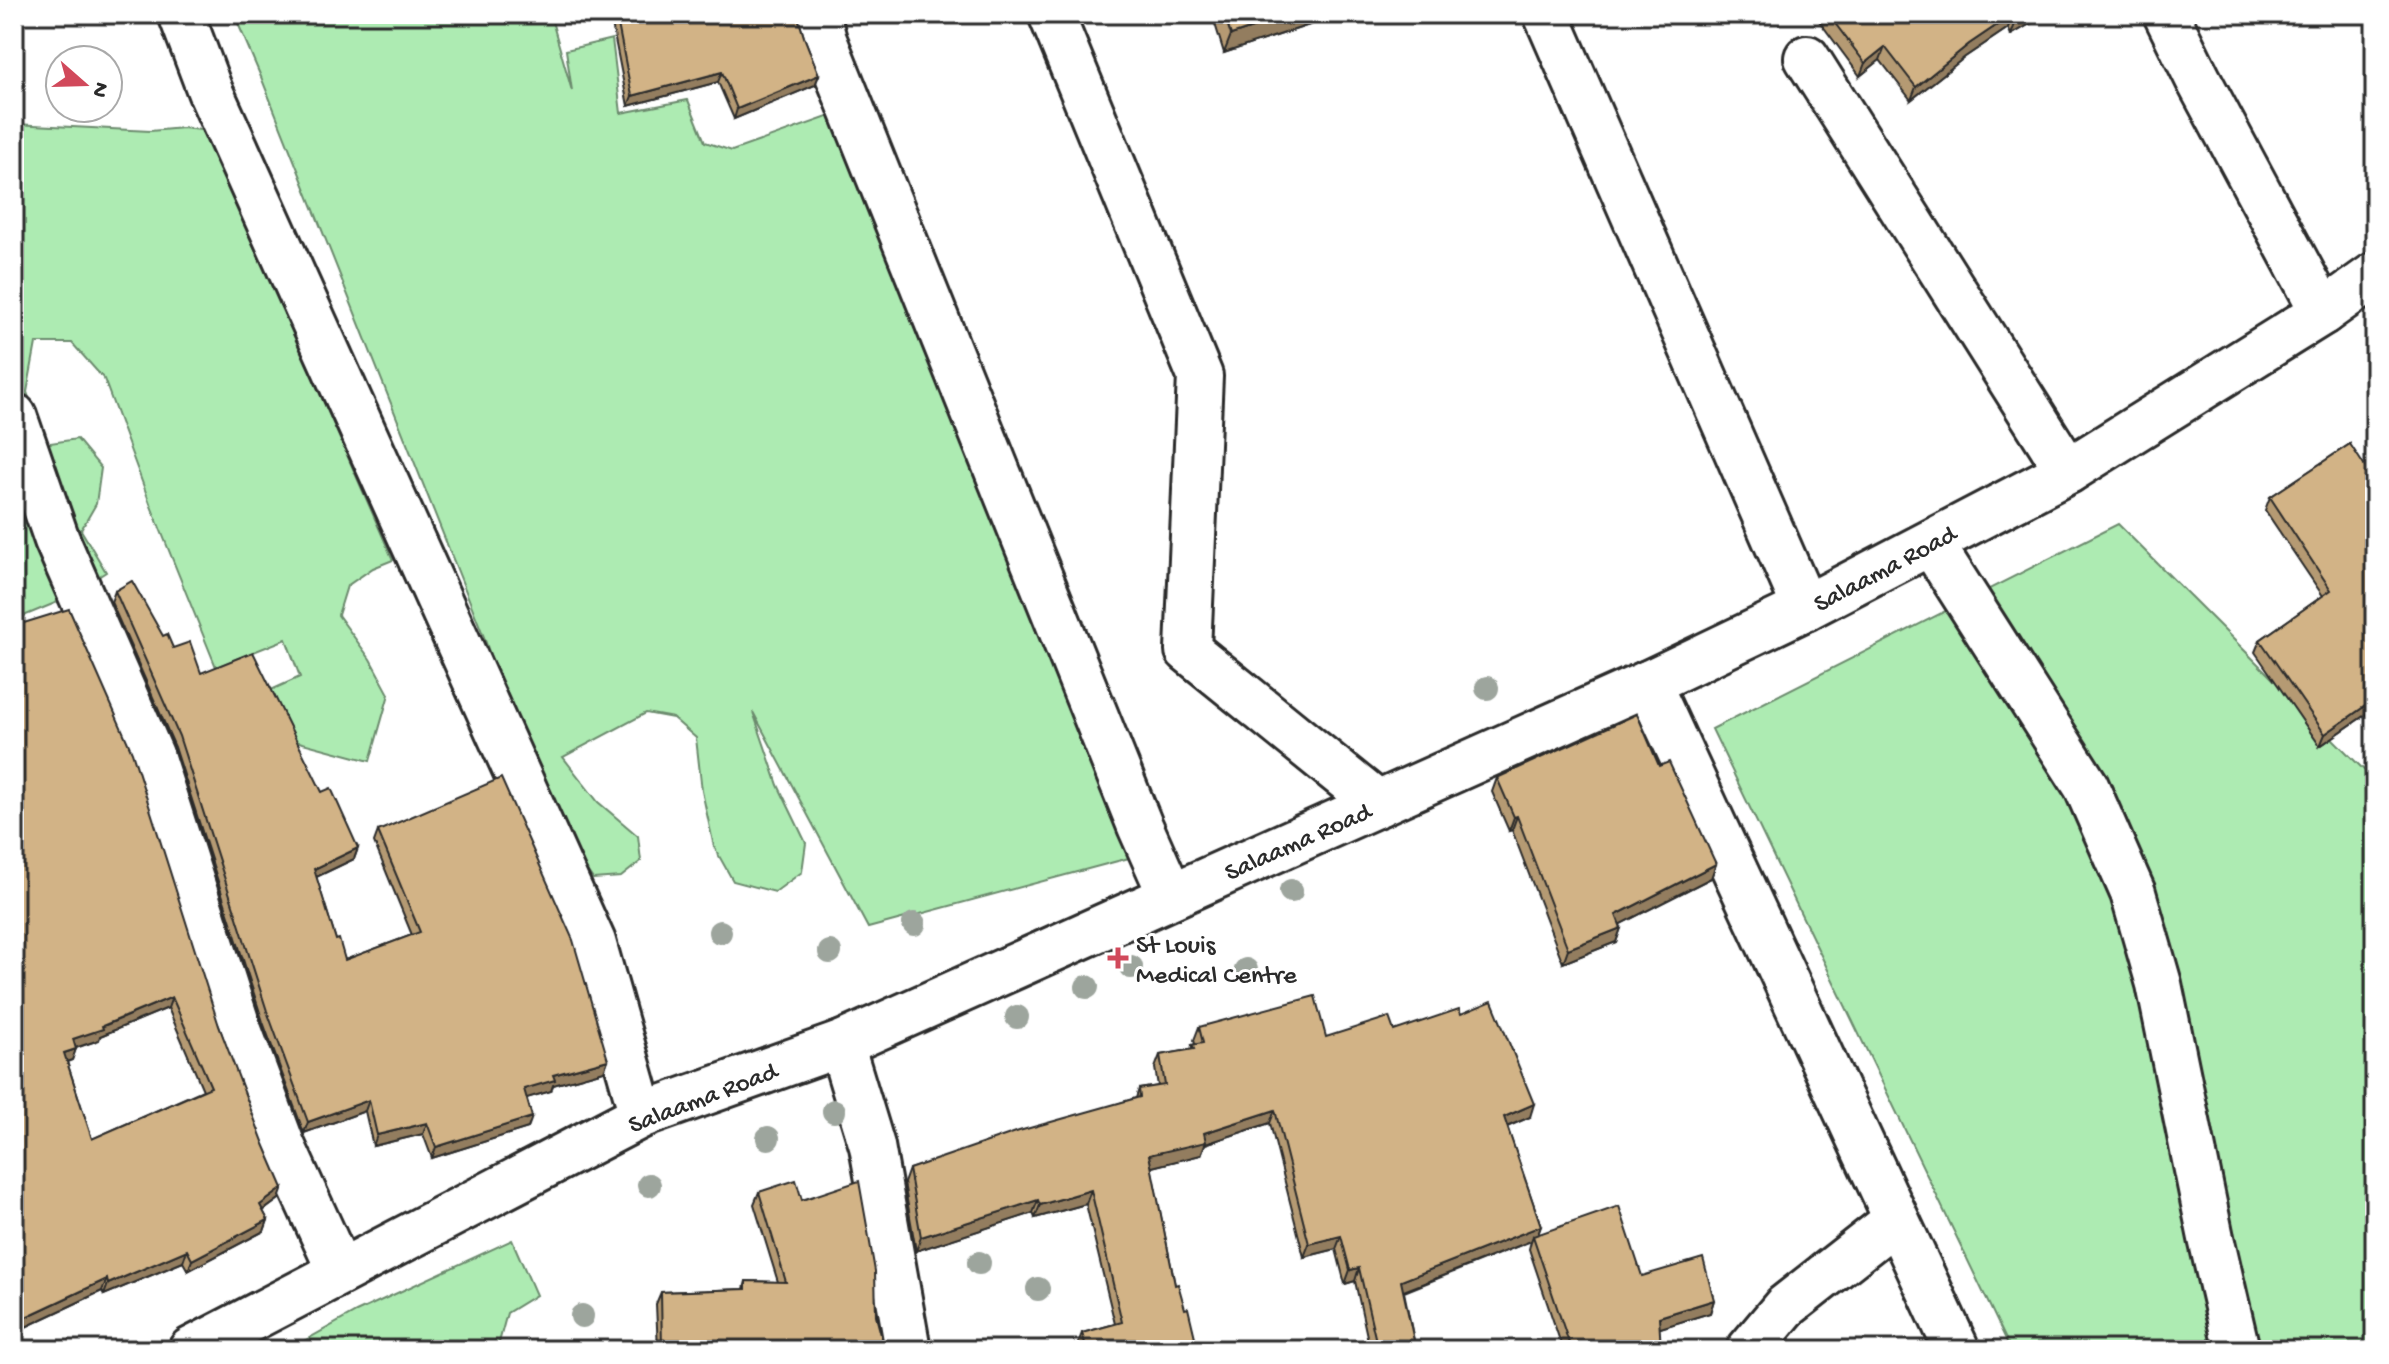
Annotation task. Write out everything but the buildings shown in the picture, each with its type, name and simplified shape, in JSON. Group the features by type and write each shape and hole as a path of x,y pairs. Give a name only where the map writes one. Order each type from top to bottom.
{"street":[{"path":"181,14 210,91 593,942 642,1115"},
{"path":"817,14 830,54 1140,826 1171,896"},
{"path":"1051,14 1200,376 1188,650 1378,804"},
{"path":"1546,14 1805,608"},
{"path":"2166,14 2323,312"},
{"path":"1807,58 2068,471"},
{"name":"Salaama Road","path":"191,1350 642,1115 841,1044 1648,683 1805,608 2068,471 2323,312 2375,275"},
{"path":"14,416 57,540 151,755 239,1030 283,1147 340,1272"},
{"path":"1931,543 2086,786 2133,893 2159,984 2237,1350"},
{"path":"1648,683 1957,1350"},
{"path":"841,1044 872,1146 891,1239 908,1350"},
{"path":"1749,1350 1785,1307 1896,1220"}],"green space":[{"path":"234,14 550,14 572,91 566,50 612,39 621,113 688,100 705,142 732,151 836,114 1140,855 868,928 753,712 778,785 806,843 802,872 775,892 733,881 714,847 702,791 696,738 673,718 646,713 563,757 598,802 638,836 641,861 621,877 593,879 558,823 529,762 484,637"},
{"path":"14,124 150,131 201,130 220,165 393,560 373,568 347,586 338,615 370,659 389,694 370,761 295,741 271,690 300,677 286,639 216,667 104,379 72,343 36,343 27,392 44,444 77,439 101,468 96,504 81,530 106,572 60,601 14,620"},
{"path":"2118,524 2375,781 2375,1350 2011,1350 1712,729"},
{"path":"512,1240 536,1295 507,1313 497,1350 288,1350 356,1312"}],"place":[{"name":"St Louis Medical Centre","path":"1118,958"}]}
